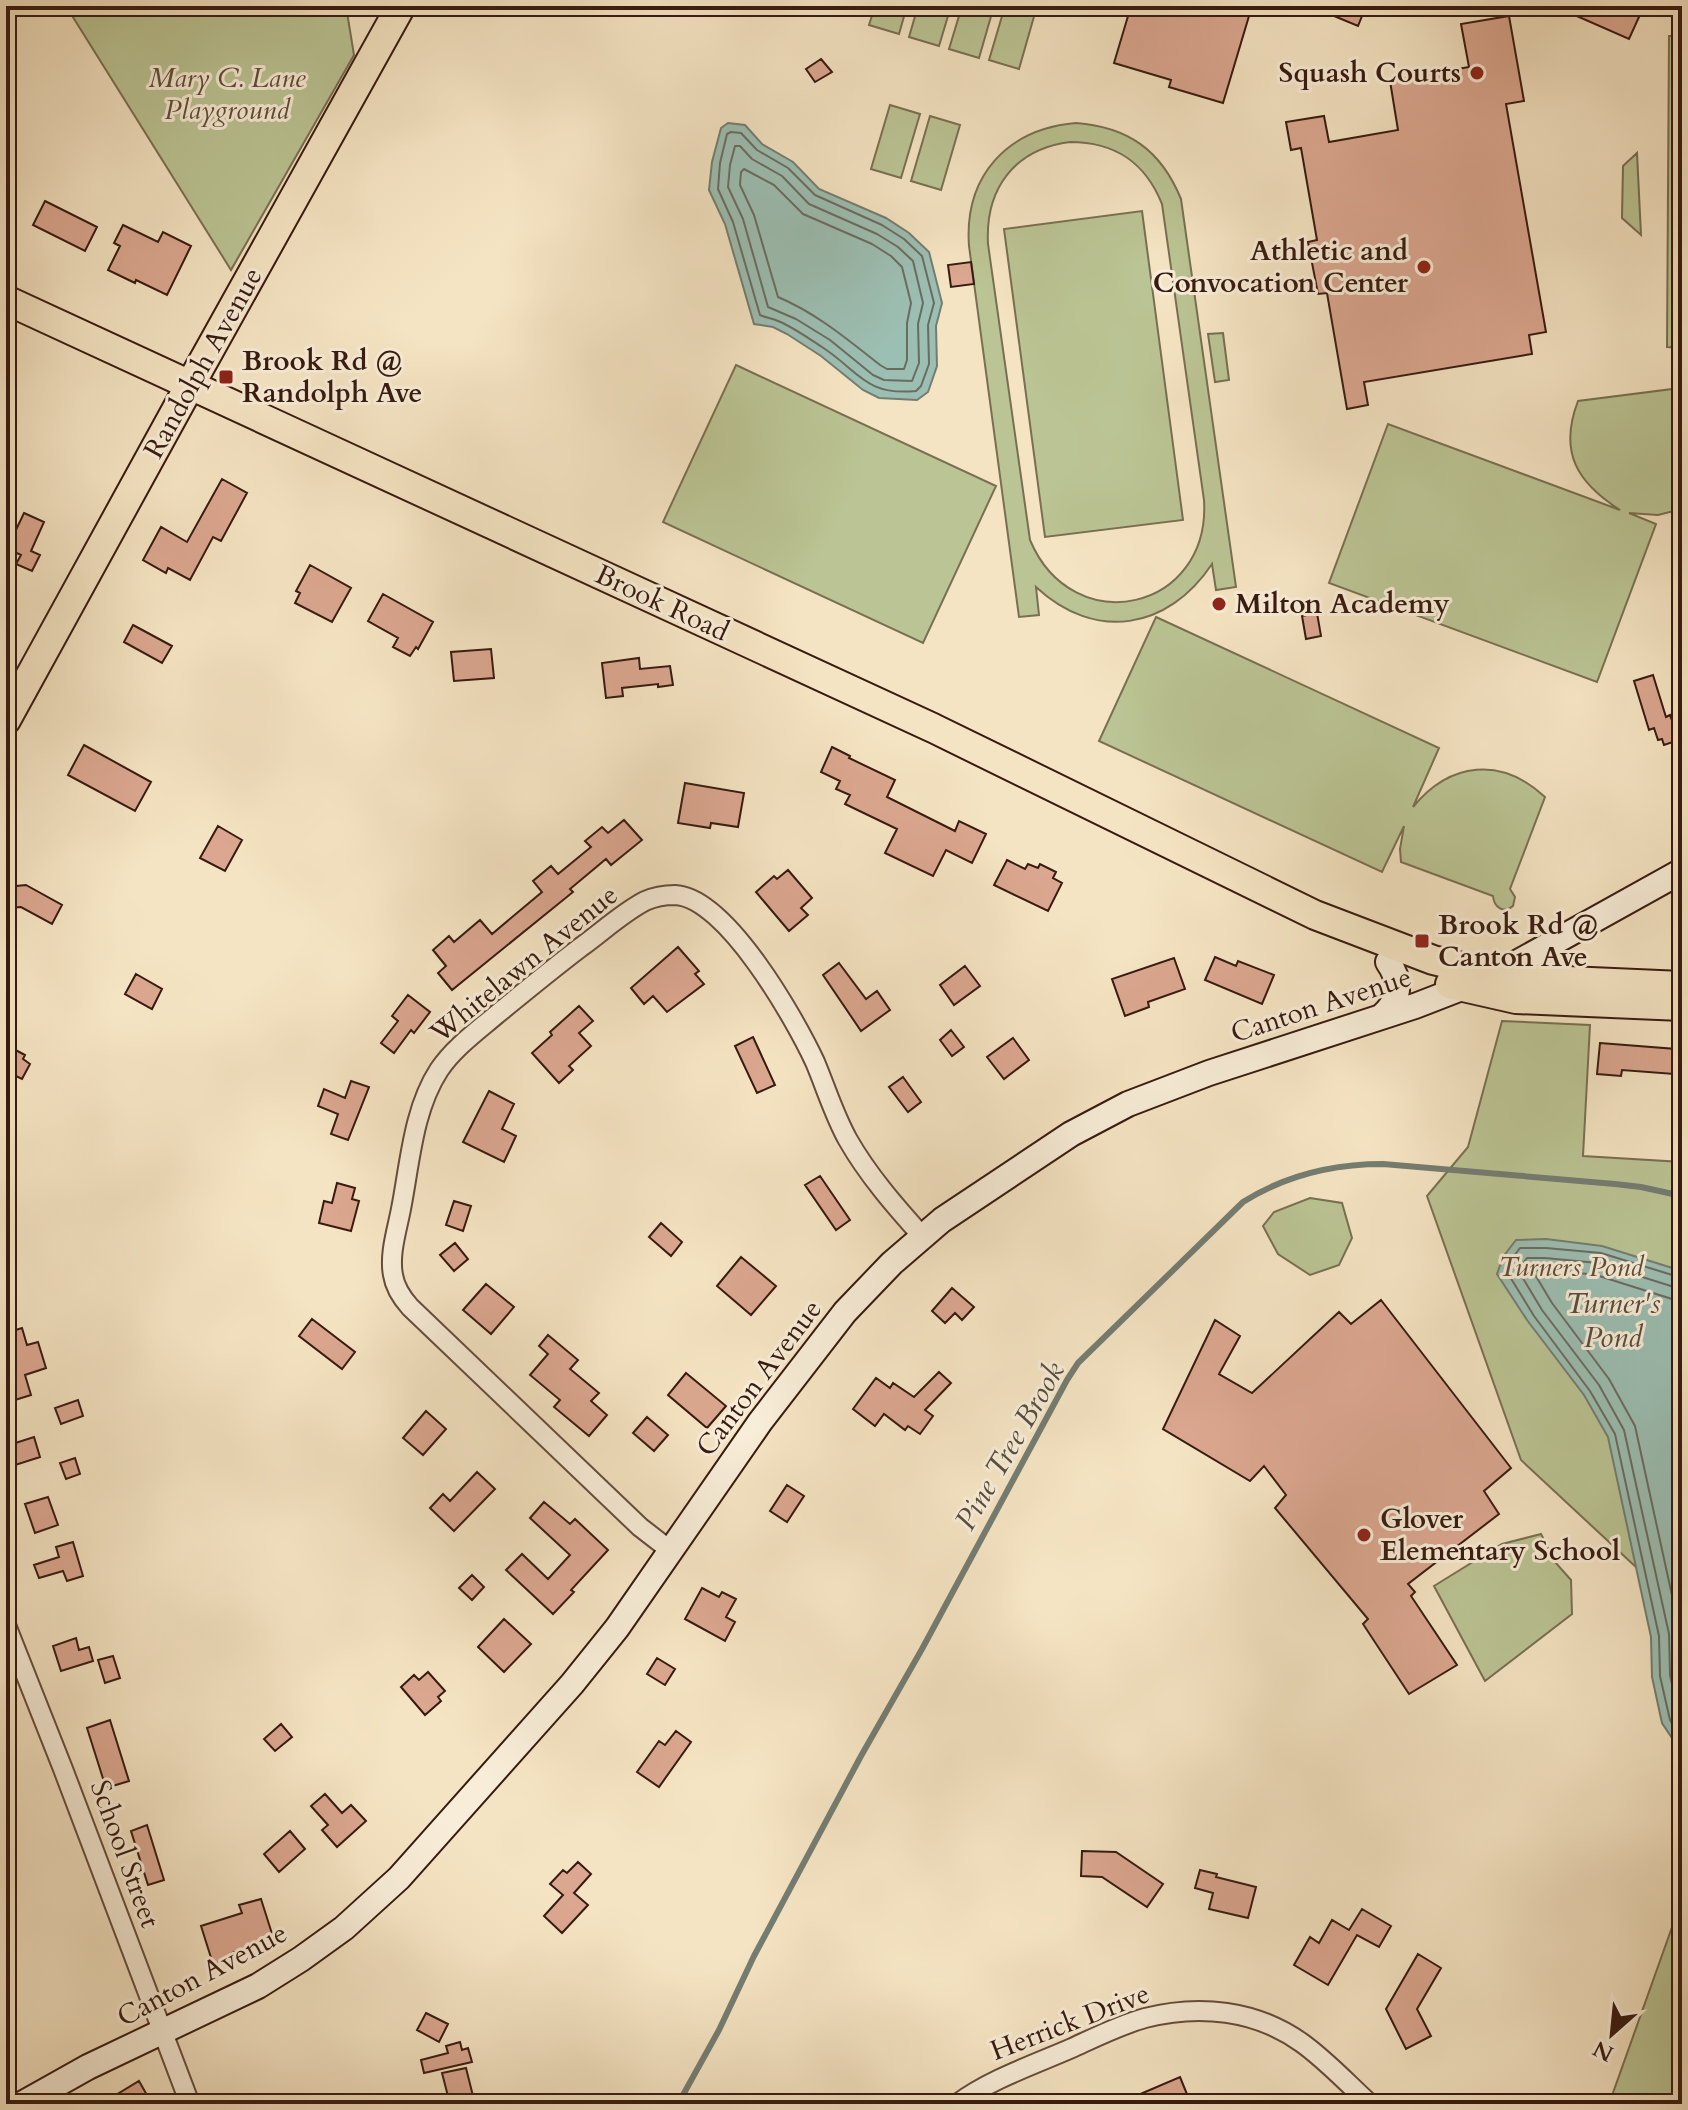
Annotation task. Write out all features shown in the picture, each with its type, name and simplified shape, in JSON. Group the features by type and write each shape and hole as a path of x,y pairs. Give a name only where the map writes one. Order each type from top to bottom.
{"main road":[{"name":"Randolph Avenue","path":"6,720 401,6"},
{"name":"Brook Road","path":"6,300 933,728 1315,915 1433,960 1495,975 1682,986"},
{"name":"Brook Road","path":"1315,915 1388,962 1464,988 1534,1000 1682,1006"}],"street":[{"name":"Canton Avenue","path":"22,2104 88,2067 279,1974 344,1928 381,1896 435,1840 588,1665 767,1412 830,1331 877,1278 922,1236 968,1202 1106,1114 1209,1073 1381,1017 1495,975 1682,871"},
{"name":"Whitelawn Avenue","path":"671,1551 640,1527 410,1307 397,1289 393,1278 393,1254 417,1125 433,1079 451,1055 539,979 637,906 661,896 684,896 695,900 727,927 769,981 814,1060 850,1143 874,1180 922,1236"},
{"path":"1381,1017 1394,1004 1397,995 1397,977 1388,962"},
{"name":"School Street","path":"6,1625 190,2104"},
{"name":"Herrick Drive","path":"957,2104 986,2085 1126,2025 1152,2017 1213,2010 1245,2016 1273,2026 1302,2043 1370,2104"}],"green space":[{"name":"Mary C. Lane Playground","path":"66,6 346,6 354,55 231,270"},
{"path":"875,6 907,6 899,34 869,25"},
{"path":"918,6 951,6 939,46 909,37"},
{"path":"962,6 994,6 979,58 949,49"},
{"path":"1005,6 1037,6 1019,69 989,60"},
{"path":"1669,36 1682,36 1682,348 1667,347"},
{"path":"890,105 920,114 901,178 871,169"},
{"path":"930,116 960,125 941,190 911,181"},
{"path":"1076,123 1095,125 1127,136 1153,154 1181,199 1236,587 1216,590 1212,564 1194,586 1174,603 1153,615 1130,621 1106,621 1082,616 1059,605 1036,587 1039,615 1019,617 969,246 969,221 982,178 994,161 1010,146 1051,127","holes":["1086,143 1126,157 1147,177 1162,204 1204,500 1200,538 1186,567 1163,588 1136,600 1106,601 1076,592 1050,572 1030,540 988,244 992,205 1007,175 1034,153 1051,146"]},
{"path":"1637,153 1641,235 1622,218 1623,166"},
{"path":"1142,211 1183,520 1045,537 1004,229"},
{"path":"1223,333 1229,380 1215,382 1208,334"},
{"path":"736,365 996,486 923,643 663,522"},
{"path":"1682,380 1682,509 1658,515 1629,513 1656,524 1597,682 1329,583 1388,424 1620,510 1593,489 1576,465 1570,436 1578,401 1672,389"},
{"path":"1156,617 1439,748 1413,807 1443,781 1459,773 1476,770 1494,770 1511,775 1545,797 1510,889 1515,897 1513,906 1500,908 1493,896 1401,862 1404,826 1382,872 1099,741"},
{"name":"Turners Pond","path":"1502,1021 1590,1025 1583,1156 1682,1162 1682,1610 1521,1460 1427,1196 1468,1147"},
{"path":"1310,1198 1342,1203 1352,1238 1339,1265 1310,1275 1278,1254 1263,1226 1274,1212"},
{"path":"1541,1534 1555,1562 1571,1580 1572,1614 1485,1681 1434,1586 1502,1544"},
{"path":"1682,1910 1682,2104 1609,2104 1676,1916"}],"water":[{"path":"728,123 745,125 762,144 793,162 819,189 886,218 909,233 929,252 942,303 936,326 937,366 928,392 917,400 879,398 863,390 821,356 787,334 773,327 754,324 725,224 709,190 721,128"},
{"name":"Turner's Pond","path":"1546,1239 1602,1246 1682,1271 1682,1753 1662,1723 1652,1677 1651,1637 1608,1437 1584,1395 1527,1320 1497,1274 1503,1257 1516,1240"}],"building":[{"path":"1131,6 1252,6 1223,103 1169,87 1171,80 1114,63"},
{"path":"1310,6 1366,6 1358,26"},
{"path":"1554,6 1644,6 1629,39"},
{"name":"Athletic and Convocation Center","path":"1509,16 1524,101 1506,104 1546,332 1529,335 1532,354 1364,382 1368,405 1347,409 1327,293 1318,294 1308,242 1317,240 1301,148 1291,150 1286,122 1324,116 1329,142 1398,130 1390,81 1469,67 1461,24"},
{"path":"821,59 832,72 815,82 806,69"},
{"path":"45,201 97,227 85,251 33,225"},
{"path":"123,225 158,242 163,232 191,246 167,295 108,270 120,246 114,243"},
{"path":"971,262 974,284 951,287 948,265"},
{"path":"222,479 247,493 221,541 213,537 190,580 168,568 166,573 143,560 161,527 187,542"},
{"path":"24,513 44,522 31,551 40,555 32,571 16,564 21,555 6,548 6,531 14,534"},
{"path":"310,565 351,588 332,622 295,603 300,593 296,591"},
{"path":"383,594 433,622 418,649 416,647 410,656 393,647 398,638 368,621"},
{"path":"1317,613 1321,636 1306,639 1302,616"},
{"path":"133,625 172,646 162,663 124,642"},
{"path":"491,649 494,678 454,681 451,652"},
{"path":"639,658 640,669 670,666 673,685 622,688 623,696 606,698 602,663"},
{"path":"1653,675 1666,717 1670,715 1679,740 1664,745 1662,739 1658,740 1654,728 1649,730 1634,681"},
{"path":"84,745 151,782 135,811 68,775"},
{"path":"832,747 895,780 887,797 955,831 959,821 986,834 972,863 946,850 933,876 885,853 897,829 845,804 850,795 836,789 840,781 821,772"},
{"path":"685,783 744,793 738,827 711,823 710,828 678,823"},
{"path":"624,820 642,840 611,865 606,859 570,889 573,892 452,990 438,973 446,966 433,950 449,936 454,942 480,920 492,934 542,892 533,881 551,866 558,874 591,847 585,841 602,827 608,833"},
{"path":"218,826 242,840 225,871 200,858"},
{"path":"1007,860 1025,869 1028,864 1038,868 1040,864 1056,872 1053,878 1062,883 1048,911 994,885"},
{"path":"788,870 812,898 801,908 808,915 789,931 756,892 774,876 777,879"},
{"path":"26,885 62,905 52,924 21,907 6,908 6,887"},
{"path":"678,947 699,971 695,974 704,984 667,1012 653,996 644,1004 631,988"},
{"path":"1215,957 1236,966 1238,961 1274,975 1262,1004 1205,980"},
{"path":"1174,958 1185,989 1148,1002 1149,1007 1125,1016 1112,979"},
{"path":"839,963 866,999 877,991 890,1010 861,1031 823,975"},
{"path":"965,966 980,986 954,1005 940,985"},
{"path":"136,974 162,989 152,1009 125,994"},
{"path":"408,995 430,1012 414,1033 411,1030 394,1053 381,1043 398,1021 392,1016"},
{"path":"579,1006 593,1021 579,1033 591,1046 569,1066 573,1070 559,1083 532,1053"},
{"path":"951,1030 964,1047 952,1056 940,1040"},
{"path":"753,1037 775,1085 757,1093 735,1046"},
{"path":"1013,1038 1029,1060 1004,1079 987,1057"},
{"path":"1600,1043 1676,1049 1674,1074 1622,1070 1621,1076 1597,1074"},
{"path":"6,1045 25,1055 23,1059 30,1064 22,1079 14,1075 6,1088"},
{"path":"903,1077 921,1102 908,1112 889,1087"},
{"path":"351,1081 369,1087 348,1140 331,1134 338,1114 318,1106 324,1089 345,1098"},
{"path":"489,1091 514,1104 502,1129 516,1136 504,1162 463,1142"},
{"path":"820,1176 850,1220 836,1230 805,1185"},
{"path":"337,1183 355,1188 352,1199 359,1201 351,1231 319,1223 324,1201 332,1203"},
{"path":"454,1201 471,1206 463,1231 446,1225"},
{"path":"661,1223 682,1242 671,1256 649,1237"},
{"path":"455,1243 468,1259 454,1271 440,1255"},
{"path":"741,1257 776,1286 751,1315 717,1286"},
{"path":"486,1284 514,1307 491,1334 463,1310"},
{"path":"952,1288 974,1307 962,1320 955,1313 945,1323 932,1311"},
{"path":"1381,1300 1511,1468 1484,1491 1499,1514 1408,1584 1415,1592 1411,1596 1457,1665 1409,1694 1363,1624 1368,1619 1275,1508 1286,1495 1264,1466 1250,1481 1163,1429 1215,1320 1240,1336 1219,1374 1252,1393 1339,1312 1351,1324"},
{"path":"312,1319 355,1352 342,1369 299,1336"},
{"path":"22,1328 27,1345 38,1342 46,1368 25,1375 31,1395 15,1400 9,1380 6,1381 6,1333"},
{"path":"548,1335 578,1360 570,1369 599,1393 591,1401 607,1415 589,1436 554,1407 560,1400 530,1375 548,1354 539,1346"},
{"path":"939,1372 951,1383 925,1410 933,1416 920,1434 908,1426 905,1430 884,1414 875,1426 853,1409 876,1378 890,1388 893,1383 914,1397"},
{"path":"686,1373 726,1406 707,1428 668,1395"},
{"path":"78,1400 83,1416 61,1424 55,1408"},
{"path":"426,1411 446,1429 423,1455 403,1438"},
{"path":"647,1417 668,1435 654,1451 633,1433"},
{"path":"34,1437 40,1457 6,1468 6,1446"},
{"path":"75,1458 80,1474 66,1479 60,1463"},
{"path":"477,1472 495,1489 454,1531 430,1508 443,1494 450,1501"},
{"path":"787,1485 804,1496 787,1522 770,1511"},
{"path":"48,1497 58,1525 35,1533 25,1504"},
{"path":"544,1502 570,1524 575,1519 608,1550 553,1614 506,1570 522,1554 548,1579 570,1555 530,1518"},
{"path":"73,1542 83,1576 67,1581 63,1571 39,1578 34,1565 59,1557 56,1547"},
{"path":"472,1575 484,1587 472,1600 459,1588"},
{"path":"702,1588 719,1597 722,1592 736,1599 726,1617 735,1622 725,1641 685,1619"},
{"path":"504,1619 531,1644 504,1672 478,1647"},
{"path":"76,1638 79,1650 89,1647 93,1661 61,1671 53,1646"},
{"path":"113,1656 120,1678 105,1683 98,1660"},
{"path":"657,1658 675,1669 665,1685 647,1674"},
{"path":"428,1672 445,1691 438,1697 441,1701 425,1715 401,1687 414,1675 419,1680"},
{"path":"110,1720 129,1781 106,1788 87,1728"},
{"path":"281,1724 292,1737 275,1751 264,1739"},
{"path":"676,1731 691,1742 659,1787 637,1772 659,1741 665,1745"},
{"path":"325,1794 342,1813 351,1805 366,1821 337,1847 322,1830 328,1825 311,1806"},
{"path":"147,1825 164,1880 148,1885 131,1831"},
{"path":"290,1831 305,1849 279,1872 264,1854"},
{"path":"1082,1851 1116,1852 1163,1884 1147,1907 1102,1877 1081,1876"},
{"path":"578,1862 591,1874 574,1893 588,1905 562,1933 544,1916 563,1895 550,1884 563,1870 567,1873"},
{"path":"1200,1870 1256,1887 1248,1918 1209,1909 1213,1893 1195,1888"},
{"path":"261,1899 274,1940 232,1953 234,1958 213,1964 201,1926 242,1913 239,1905"},
{"path":"1362,1909 1391,1926 1379,1947 1357,1935 1328,1985 1294,1965 1310,1937 1319,1943 1332,1920 1349,1930"},
{"path":"1418,1954 1441,1968 1417,2009 1431,2036 1406,2049 1386,2009"},
{"path":"426,2013 448,2024 439,2042 417,2030"},
{"path":"460,2042 462,2050 468,2048 472,2062 424,2073 421,2060 448,2053 446,2046"},
{"path":"466,2068 475,2104 450,2104 442,2073"},
{"path":"1180,2077 1191,2104 1117,2104"},
{"path":"139,2081 152,2104 101,2104"}],"waterway":[{"name":"Pine Tree Brook","path":"678,2104 861,1756 1067,1380 1078,1363 1243,1202 1276,1185 1310,1173 1346,1166 1383,1164 1615,1184 1682,1196"}],"place":[{"name":"Squash Courts","path":"1477,73"},
{"name":"Athletic and Convocation Center","path":"1424,267"},
{"name":"Brook Rd @ Randolph Ave","path":"226,377"},
{"name":"Milton Academy","path":"1219,604"},
{"name":"Brook Rd @ Canton Ave","path":"1422,941"},
{"name":"Glover Elementary School","path":"1364,1535"}]}
